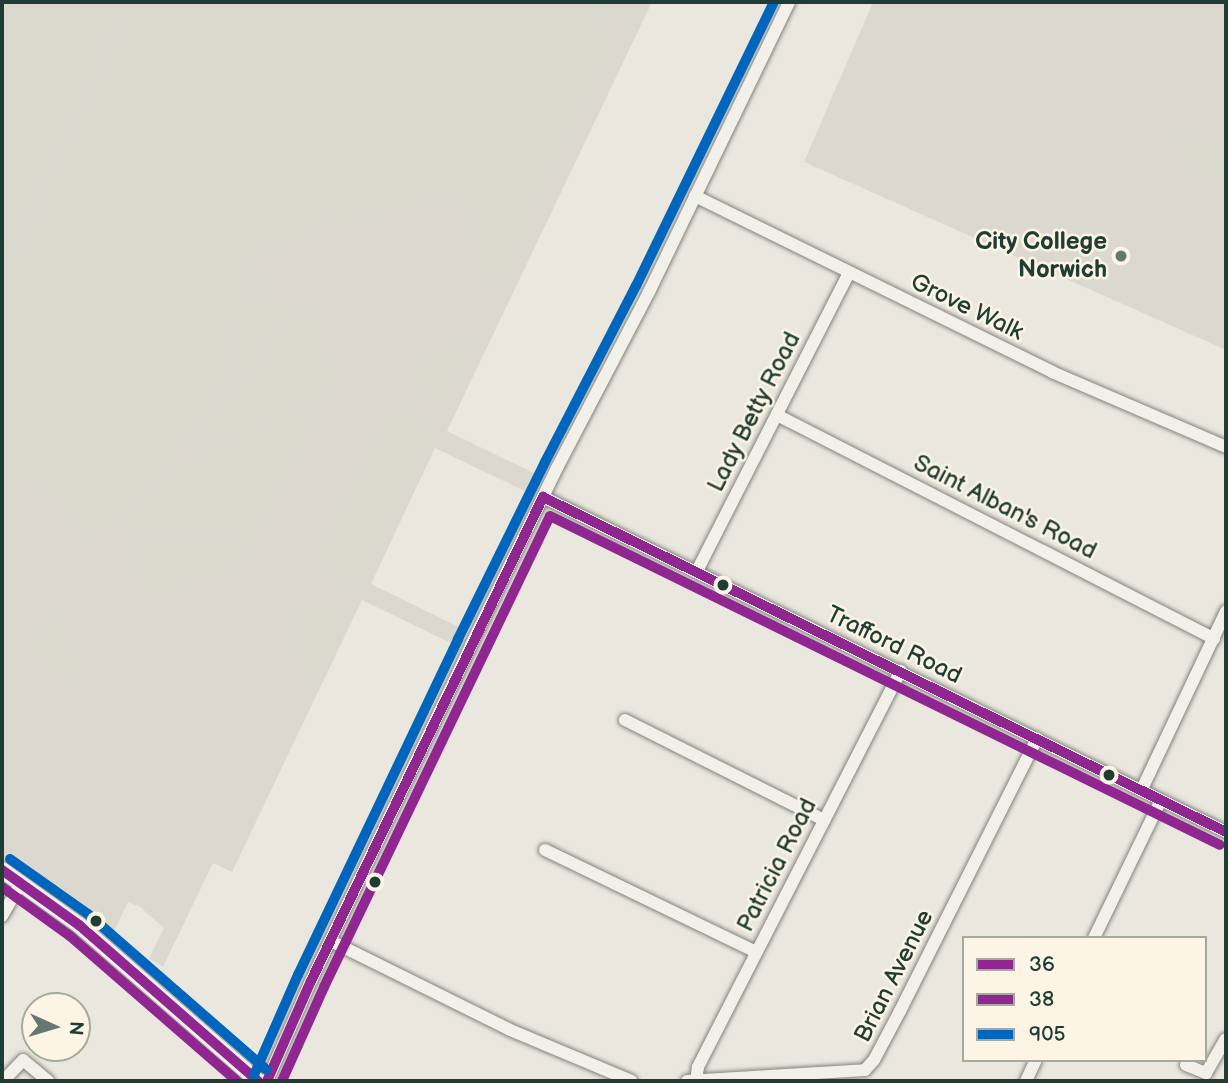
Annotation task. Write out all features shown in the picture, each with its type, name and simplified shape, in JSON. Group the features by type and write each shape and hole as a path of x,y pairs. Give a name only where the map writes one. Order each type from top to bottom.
{"street":[{"path":"267,1081 543,497 695,196 789,2"},
{"name":"Grove Walk","path":"695,196 1052,372 1226,447"},
{"name":"Lady Betty Road","path":"697,571 849,273"},
{"name":"Saint Alban's Road","path":"777,415 1214,639"},
{"name":"Trafford Road","path":"543,497 1226,832"},
{"path":"1142,789 1226,611"},
{"name":"Patricia Road","path":"696,1081 698,1067 901,671"},
{"path":"625,720 824,820"},
{"name":"Brian Avenue","path":"687,1081 865,1070 874,1060 1037,739"},
{"path":"1095,936 1161,800"},
{"path":"545,850 756,952"},
{"path":"2,870 89,933 258,1081"},
{"path":"2,916 21,883"},
{"path":"331,941 508,1028 632,1081"},
{"path":"1186,1065 1209,1077 1226,1039"},
{"path":"3,1081 23,1060 48,1081"},
{"path":"1026,1081 1035,1062"}],"shaded area":[{"path":"2,2 652,2 447,431 540,476 537,484 531,494 435,448 371,584 467,631 459,647 362,600 232,872 213,863 163,967 149,958 164,928 140,907 128,902 113,933 2,856"},
{"path":"2,2 122,2 2,260"},
{"path":"135,2 544,2 612,33 493,293 464,192 339,220 335,211 309,219 311,235 249,253 215,399 118,520 106,520 95,528 95,536 86,540 77,517 56,495 2,470 2,296"},
{"path":"587,2 649,2 638,25"},
{"name":"City College Norwich","path":"873,2 1226,2 1226,350 804,162"},
{"path":"1181,132 1226,153 1226,184 1199,173 1177,139"},
{"path":"255,266 270,310 293,302 230,385"},
{"path":"299,314 309,314 332,383 324,393 190,450"},
{"path":"472,342 450,390 435,397 422,391 412,362"},
{"path":"319,405 254,538 128,527 177,465"},
{"path":"408,409 421,418 429,432 355,586 329,572 322,557 393,411"},
{"path":"132,540 256,550 251,559 146,595 136,568 141,566"},
{"path":"330,604 341,610 344,618 318,677 312,681 290,617"},
{"path":"58,613 81,684 31,648"}],"transit line":[{"name":"905","path":"254,1075 298,975 458,639 636,286 774,2"},
{"name":"36","path":"267,1081 311,981 543,497 1226,832"},
{"name":"38","path":"282,1081 324,987 550,516 1220,845"},
{"name":"905","path":"10,859 88,914 267,1070"},
{"name":"36","path":"2,870 79,925 258,1081"},
{"name":"38","path":"2,887 70,936 237,1081"}],"place":[{"name":"City College Norwich","path":"1121,256"}]}
